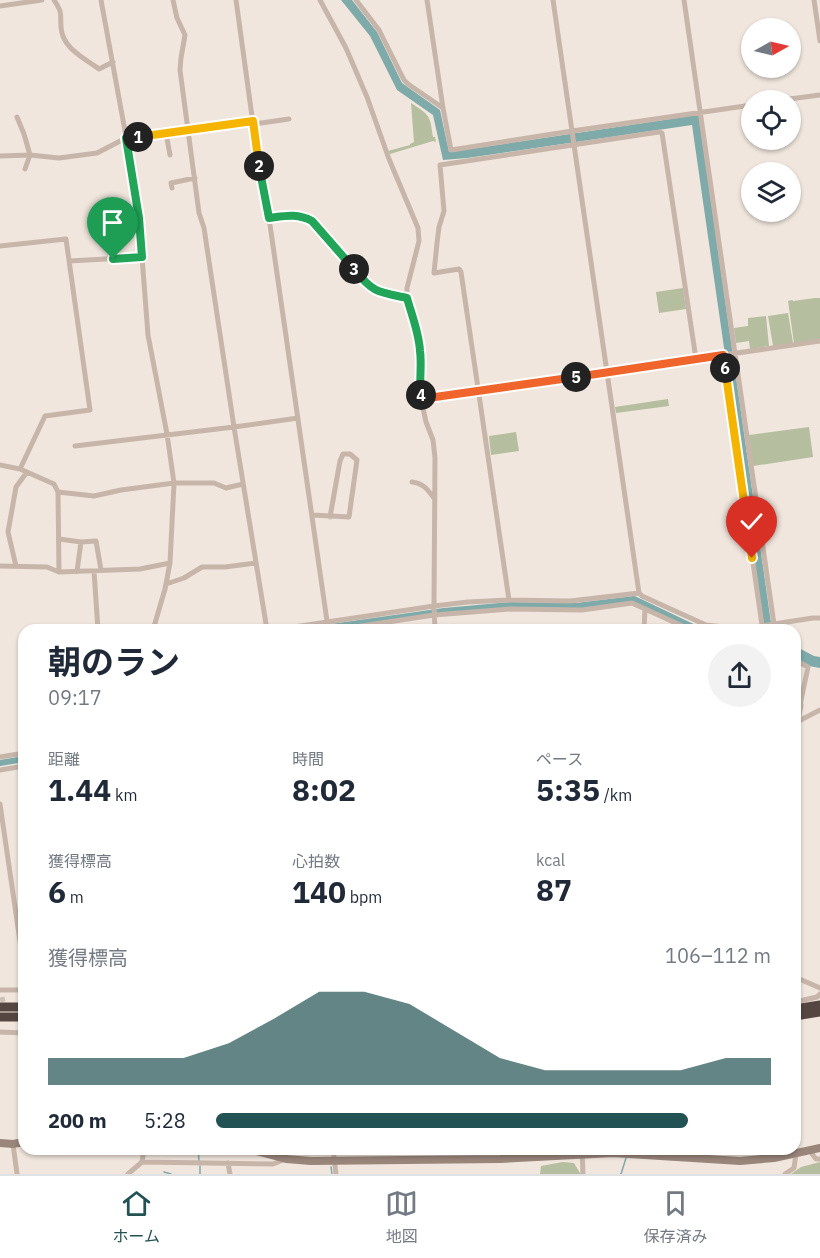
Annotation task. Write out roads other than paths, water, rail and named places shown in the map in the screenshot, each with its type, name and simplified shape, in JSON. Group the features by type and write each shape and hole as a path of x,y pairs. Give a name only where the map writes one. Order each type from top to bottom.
{"highway":[{"path":"801,1008 820,1005"},
{"path":"0,1007 18,1007"},
{"path":"801,1015 820,1012"}],"main road":[{"path":"0,1143 18,1143"},
{"path":"801,1152 820,1148"},
{"path":"271,1155 311,1161 500,1159 547,1155"},
{"path":"645,1155 740,1161 790,1155"}],"street":[{"path":"0,6 42,0"},
{"path":"54,0 61,12 61,29 66,44 99,69 113,62"},
{"path":"101,0 138,208 148,335 174,483 170,563 155,624"},
{"path":"173,0 177,18 185,35 180,70 199,213 204,228 266,624"},
{"path":"236,0 327,621"},
{"path":"320,0 346,48 418,228 419,241 407,288 407,298 420,344 421,399 433,440 435,458 435,624"},
{"path":"356,0 379,30 404,80 443,108"},
{"path":"427,0 443,108 452,150 572,130 741,106"},
{"path":"554,0 639,593 704,624"},
{"path":"684,0 774,624 820,618"},
{"path":"814,0 820,41"},
{"path":"801,98 820,95"},
{"path":"17,117 30,155 25,169"},
{"path":"0,156 30,155 59,158 98,153 126,138 289,119"},
{"path":"509,600 462,272 459,269 434,273 436,243 445,207 440,165 659,132 663,135 696,359"},
{"path":"166,133 170,155"},
{"path":"172,188 171,183 195,178"},
{"path":"269,218 295,215 312,221 372,289 407,298"},
{"path":"0,246 66,239 90,410 45,416 20,470"},
{"path":"69,261 142,257"},
{"path":"421,399 820,341"},
{"path":"723,355 760,624"},
{"path":"75,446 298,418"},
{"path":"312,515 330,517 349,518 357,460 350,454 343,454 340,461 330,517"},
{"path":"0,465 27,472 54,484 58,492 59,572"},
{"path":"16,566 8,532 16,487 27,472"},
{"path":"412,482 419,483 435,499"},
{"path":"58,492 94,496 174,483 214,483 226,488 243,484"},
{"path":"59,539 81,542 96,541 101,570"},
{"path":"77,571 81,542"},
{"path":"0,566 47,567 59,572 140,569 170,563"},
{"path":"166,584 184,578 202,567 256,563"},
{"path":"94,571 98,624"},
{"path":"309,624 434,606 509,600 570,601 639,593"},
{"path":"386,624 434,615 511,609 582,610 632,603 678,624"},
{"path":"644,624 645,609"},
{"path":"801,663 808,667 801,700"},
{"path":"801,720 820,710"},
{"path":"0,757 18,754"},
{"path":"0,770 18,767"},
{"path":"0,804 18,928"},
{"path":"801,980 820,988"},
{"path":"1,992 18,991"},
{"path":"801,1001 817,998 820,994"},
{"path":"4,1019 11,1032"},
{"path":"0,1032 18,1033"},
{"path":"13,1144 17,1174"},
{"path":"809,1150 816,1159 820,1159"},
{"path":"128,1174 142,1162 143,1155"},
{"path":"334,1155 336,1174"},
{"path":"583,1155 583,1174"},
{"path":"785,1174 794,1168 796,1155"},
{"path":"142,1162 273,1164 286,1159"},
{"path":"228,1163 230,1174"}],"water":[{"path":"341,0 352,0 377,32 402,83 440,110 449,152 699,116 771,624 764,624 763,619 692,125 443,160 433,115 397,90 370,36"},
{"path":"801,649 820,657 820,668 801,661"}],"waterway":[{"path":"352,624 444,611 511,605 576,606 634,599 686,624"},
{"path":"0,763 18,760"},
{"path":"198,1155 199,1161"},
{"path":"621,1174 626,1158"},
{"path":"200,1166 200,1174"},
{"path":"331,1167 332,1174"},
{"path":"164,1172 171,1174"}],"tunnel":[{"path":"2,997 5,1010"}]}
